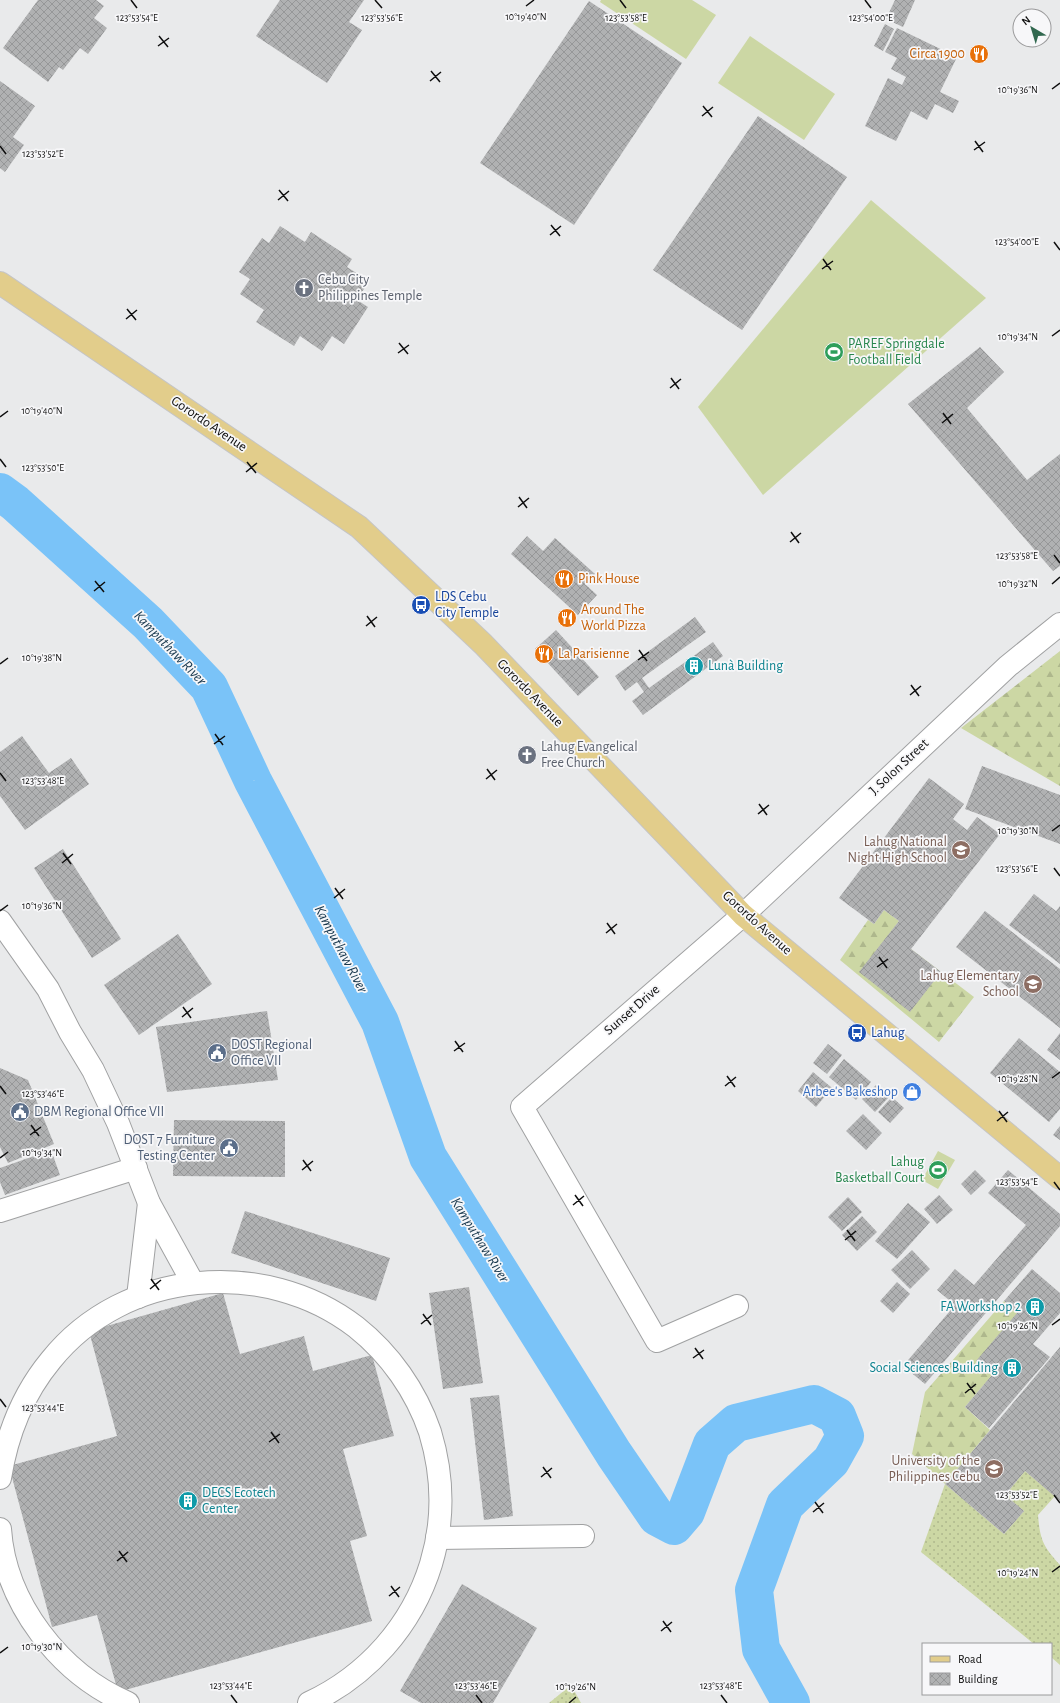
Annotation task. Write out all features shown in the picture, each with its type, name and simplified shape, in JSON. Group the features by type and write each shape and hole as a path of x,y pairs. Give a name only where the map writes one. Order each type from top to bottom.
{"main road":[{"name":"Gorordo Avenue","path":"0,283 359,527 482,644 743,914 1060,1178"}],"street":[{"name":"J. Solon Street","path":"743,914 1008,666 1060,624"},
{"name":"Sunset Drive","path":"737,1306 656,1341 522,1107 743,914"},
{"path":"0,921 48,989 70,1032 93,1070 118,1123 149,1203 193,1283"},
{"path":"0,1211 136,1168"},
{"path":"138,1297 149,1203"},
{"path":"0,1478 4,1453 12,1428 29,1392 52,1359 91,1323 114,1308 138,1297 165,1288 193,1283 220,1281 246,1282 272,1287 298,1295 345,1319 366,1335 385,1354 415,1397 426,1421 434,1447 439,1473 441,1500 437,1538 427,1578 416,1602 402,1625 386,1646 347,1682 309,1703"},
{"path":"0,1529 5,1559 14,1584 25,1608 39,1630 56,1651 75,1670 96,1686 128,1703"},
{"path":"437,1538 583,1536"}],"green space":[{"path":"601,0 692,0 716,15 686,59 600,2"},
{"path":"750,36 835,94 804,140 718,83"},
{"name":"PAREF Springdale Football Field","path":"871,200 986,298 763,495 698,407"},
{"path":"1060,651 1060,786 961,728"},
{"path":"884,910 899,921 890,933 974,997 939,1042 840,960 868,920 874,924"},
{"name":"Lahug Basketball Court","path":"938,1151 955,1160 938,1189 922,1180"},
{"path":"1004,1301 1017,1313 992,1375 965,1407 990,1430 945,1484 912,1454 925,1392"},
{"path":"1025,1471 1055,1496 1038,1515 1043,1542 1060,1565 1060,1665 1052,1658 1052,1643 1033,1643 921,1552 945,1484 1004,1534 1024,1511 1005,1495"},
{"path":"571,1685 581,1703 549,1703"}],"building":[{"path":"38,0 96,0 104,6 94,18 107,28 88,54 80,48 63,70 59,67 48,82 3,48"},
{"path":"280,0 364,0 349,22 362,30 327,83 256,36"},
{"path":"895,0 915,0 903,27 886,19"},
{"path":"589,1 682,63 574,225 480,163"},
{"path":"885,24 894,29 883,51 874,46"},
{"path":"897,28 957,57 940,92 959,101 953,113 935,104 927,120 911,111 896,141 865,126 888,78 902,85 906,77 891,69 897,58 885,52"},
{"path":"0,81 35,106 13,137 24,145 5,172 0,168"},
{"path":"758,116 847,177 742,330 653,270"},
{"name":"Cebu City Philippines Temple","path":"280,226 305,242 311,232 352,259 347,267 369,281 357,300 368,307 344,344 332,336 322,351 300,336 294,346 256,322 264,310 240,294 250,279 239,272 262,238 269,243"},
{"path":"980,347 1004,372 967,408 1027,480 1060,454 1060,566 1053,571 908,404"},
{"name":"Pink House","path":"527,536 543,551 555,538 595,574 585,584 597,595 578,615 511,554"},
{"name":"Lunà Building","path":"695,617 706,632 642,678 649,688 713,642 723,656 643,715 632,701 644,692 637,682 625,691 615,676"},
{"path":"556,630 599,677 578,696 535,649"},
{"path":"22,736 49,773 71,758 89,784 25,830 0,796 0,752"},
{"path":"982,766 1060,795 1060,844 965,809"},
{"path":"929,778 964,804 953,819 967,830 977,817 1000,834 911,949 941,972 910,1012 859,972 899,921 884,910 874,924 839,898"},
{"path":"63,849 121,939 92,958 34,868"},
{"path":"1034,894 1056,911 1060,906 1060,964 1009,925"},
{"path":"985,911 1060,969 1060,1028 956,947"},
{"path":"178,934 212,984 139,1035 104,985"},
{"name":"DOST Regional Office VII","path":"267,1011 278,1080 167,1092 156,1027"},
{"path":"1060,1033 1060,1060 1047,1050"},
{"path":"1019,1038 1060,1072 1060,1109 1049,1122 990,1073"},
{"path":"828,1044 842,1055 827,1074 813,1063"},
{"path":"844,1059 871,1082 856,1100 829,1077"},
{"name":"DBM Regional Office VII","path":"0,1068 28,1080 54,1144 8,1163 0,1147"},
{"path":"813,1072 832,1088 816,1107 798,1091"},
{"path":"876,1085 889,1097 875,1112 862,1099"},
{"path":"892,1097 904,1108 890,1123 878,1112"},
{"path":"863,1114 882,1133 866,1150 846,1131"},
{"name":"DOST 7 Furniture Testing Center","path":"174,1120 285,1121 285,1177 173,1176"},
{"path":"1060,1126 1060,1140 1053,1135"},
{"path":"51,1150 60,1175 5,1195 0,1182 0,1168"},
{"path":"975,1170 986,1181 971,1195 961,1184"},
{"path":"1008,1170 1060,1214 1060,1226 925,1384 903,1366 955,1305 937,1290 955,1269 974,1285 1026,1225 988,1193"},
{"path":"939,1195 953,1210 937,1224 924,1209"},
{"path":"848,1197 862,1212 842,1231 828,1217"},
{"path":"908,1203 930,1222 897,1259 875,1241"},
{"path":"245,1211 390,1258 376,1301 231,1253"},
{"path":"862,1216 877,1232 857,1251 842,1235"},
{"path":"912,1250 930,1269 910,1289 891,1270"},
{"name":"Social Sciences Building","path":"1032,1269 1060,1293 1060,1313 1033,1344 1050,1357 989,1428 965,1407 992,1375 976,1361 1017,1313 1004,1301"},
{"path":"897,1282 910,1294 893,1313 880,1301"},
{"path":"469,1287 483,1383 443,1389 429,1293"},
{"name":"DECS Ecotech Center","path":"223,1293 240,1354 304,1336 313,1371 372,1355 394,1436 343,1449 367,1536 350,1541 372,1621 118,1692 97,1615 52,1627 9,1466 117,1436 89,1331"},
{"path":"1060,1347 1060,1501 1025,1471 1005,1495 1024,1511 1004,1534 945,1484"},
{"path":"499,1395 513,1516 484,1520 470,1398"},
{"path":"462,1584 537,1628 493,1703 421,1703 400,1691"}],"waterway":[{"name":"Kamputhaw River","path":"0,492 15,503 148,623 209,687 253,781 380,1022 428,1157 614,1454 657,1517 674,1526 686,1512 712,1444 736,1423 814,1404 837,1416 845,1436 831,1461 785,1505 754,1590 761,1649 791,1703"}],"place":[{"name":"Circa 1900","path":"979,54"},
{"name":"Cebu City Philippines Temple","path":"304,288"},
{"name":"PAREF Springdale Football Field","path":"834,352"},
{"name":"Pink House","path":"564,579"},
{"name":"LDS Cebu City Temple","path":"421,605"},
{"name":"Around The World Pizza","path":"567,618"},
{"name":"La Parisienne","path":"544,654"},
{"name":"Lunà Building","path":"694,666"},
{"name":"Lahug Evangelical Free Church","path":"527,755"},
{"name":"Lahug National Night High School","path":"961,850"},
{"name":"Lahug Elementary School","path":"1033,984"},
{"name":"Lahug","path":"857,1033"},
{"name":"DOST Regional Office VII","path":"217,1053"},
{"name":"Arbee's Bakeshop","path":"912,1092"},
{"name":"DBM Regional Office VII","path":"20,1112"},
{"name":"DOST 7 Furniture Testing Center","path":"229,1148"},
{"name":"Lahug Basketball Court","path":"938,1170"},
{"name":"FA Workshop 2","path":"1035,1307"},
{"name":"Social Sciences Building","path":"1012,1368"},
{"name":"University of the Philippines Cebu","path":"994,1469"},
{"name":"DECS Ecotech Center","path":"188,1501"}]}
